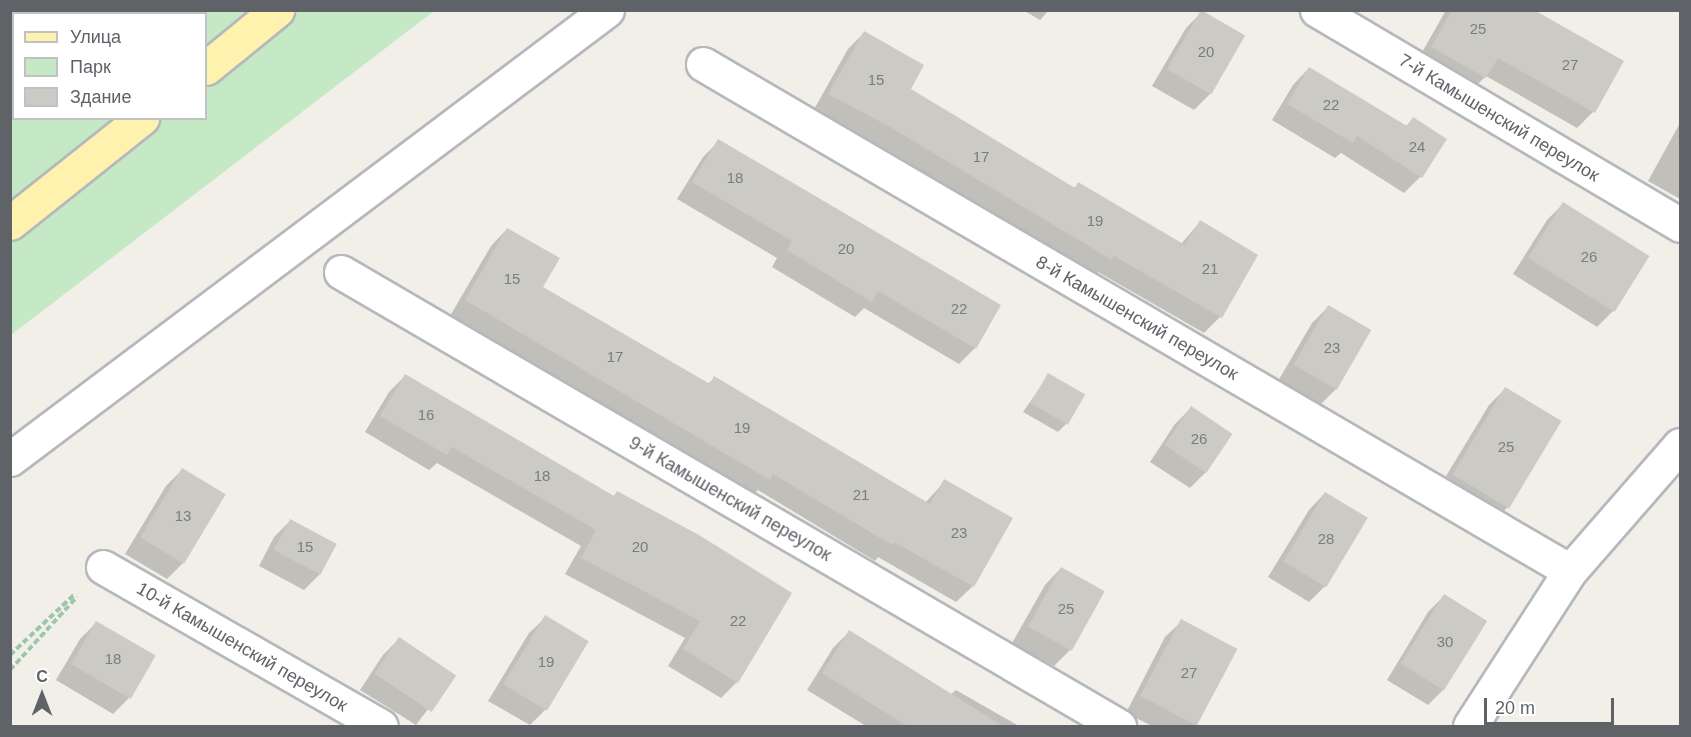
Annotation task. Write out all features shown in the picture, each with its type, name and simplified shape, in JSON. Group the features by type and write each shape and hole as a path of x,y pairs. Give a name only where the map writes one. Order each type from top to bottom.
{"main road":[{"path":"207,67 277,10"},
{"path":"10,224 140,120"}],"street":[{"path":"10,459 607,10"},
{"name":"7-й Камышенский переулок","path":"1317,10 1680,225"},
{"name":"8-й Камышенский переулок","path":"703,64 1570,571"},
{"name":"9-й Камышенский переулок","path":"341,272 1119,726"},
{"path":"1470,726 1570,571 1680,445"},
{"name":"10-й Камышенский переулок","path":"103,567 381,726"}],"path":[{"path":"10,655 103,567"},
{"path":"10,670 103,567"}],"green space":[{"path":"11,11 434,11 11,335"}],"building":[{"path":"1201,10 1245,36 1211,94 1167,69"},
{"path":"1452,10 1534,10 1624,61 1595,113 1498,58 1486,78 1431,47"},
{"path":"864,31 924,65 911,89 1075,188 1078,182 1185,245 1200,220 1258,255 1222,318 1114,256 1112,260 890,127 828,94"},
{"path":"1309,67 1407,126 1413,117 1447,139 1422,178 1357,136 1353,143 1287,104"},
{"path":"718,139 1001,305 976,349 878,291 872,302 787,250 792,241 692,182"},
{"path":"1563,202 1650,256 1615,312 1528,258"},
{"path":"507,228 560,258 543,287 710,384 714,376 930,504 944,479 1013,518 974,587 894,542 892,545 773,474 770,480 465,300"},
{"path":"1328,305 1371,330 1337,390 1294,365"},
{"path":"1048,373 1085,394 1068,425 1030,403"},
{"path":"405,374 614,496 617,491 699,535 792,593 738,683 683,649 700,621 581,558 596,530 452,447 447,455 380,416"},
{"path":"1505,387 1562,421 1509,508 1452,474"},
{"path":"1191,406 1232,434 1206,473 1165,445"},
{"path":"182,468 226,494 184,564 140,537"},
{"path":"1325,492 1368,518 1326,587 1283,561"},
{"path":"290,519 337,544 320,575 274,550"},
{"path":"1061,567 1105,591 1072,651 1028,626"},
{"path":"1444,594 1487,621 1444,691 1401,664"},
{"path":"545,615 589,641 547,711 503,684"},
{"path":"1181,619 1238,649 1197,726 1140,696"},
{"path":"96,621 156,656 131,699 71,664"},
{"path":"849,630 1003,726 907,726 822,673"},
{"path":"399,637 456,676 432,712 374,673"}]}
